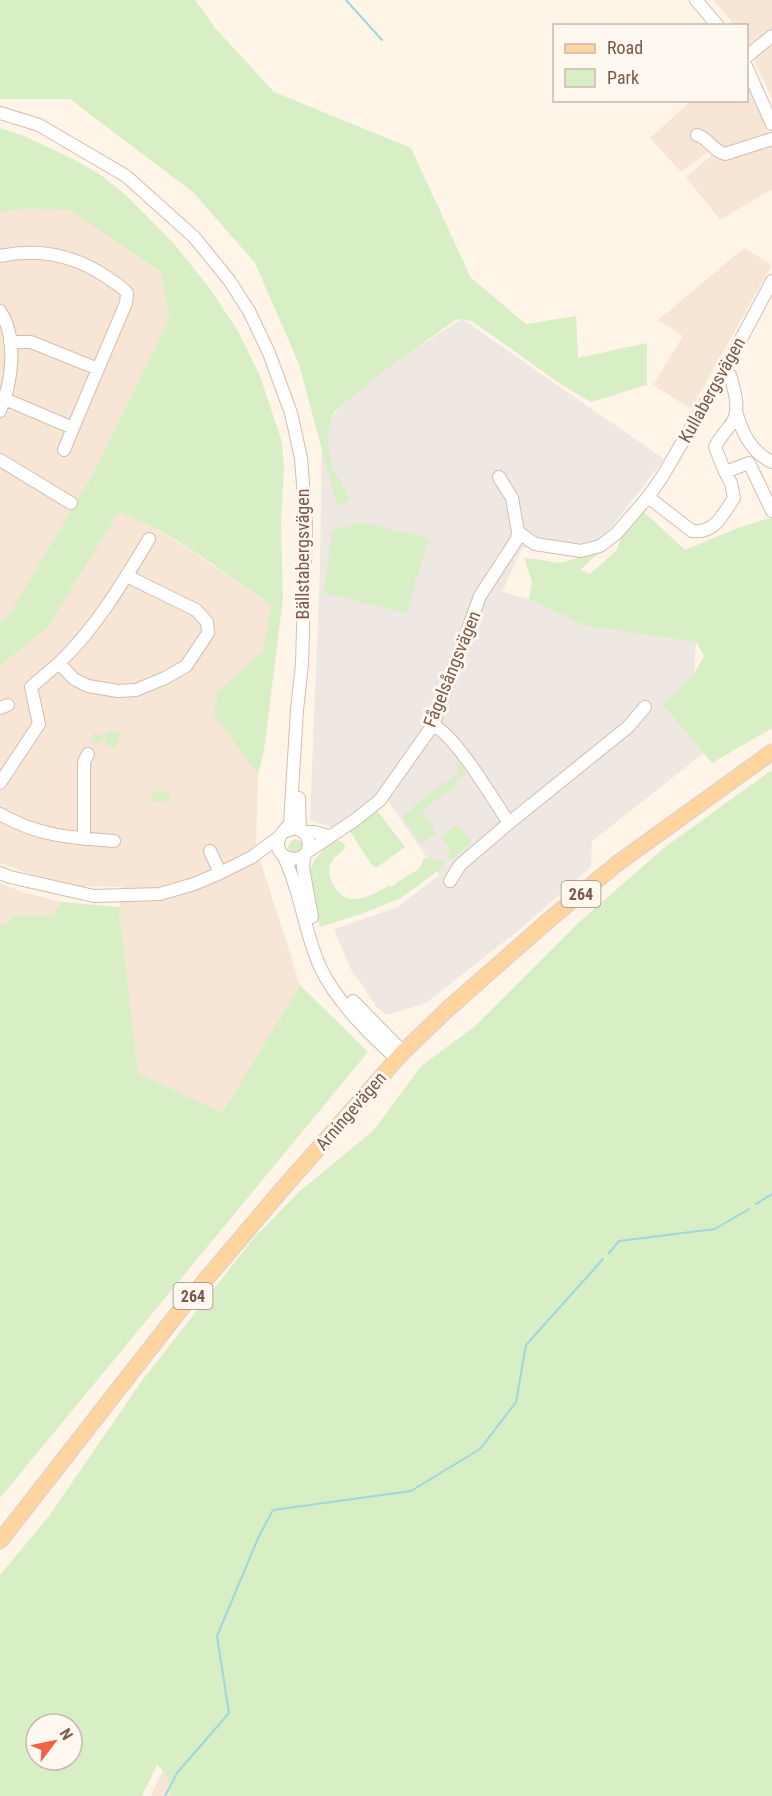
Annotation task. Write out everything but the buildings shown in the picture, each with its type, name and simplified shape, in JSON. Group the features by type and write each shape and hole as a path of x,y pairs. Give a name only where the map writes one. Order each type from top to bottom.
{"main road":[{"name":"Arningevägen","path":"0,1541 181,1310 400,1056 449,1008 601,877 772,752"}],"street":[{"path":"696,0 716,24"},
{"path":"748,56 772,38"},
{"path":"748,68 772,124"},
{"name":"Bällstabergsvägen","path":"0,113 39,125 126,176 194,237 212,258 249,311 281,383 299,447 306,525 302,664 304,710 299,810 302,831"},
{"path":"697,135 705,137 714,148 725,154 772,140"},
{"path":"0,256 21,252 64,256 91,267 125,290 128,297 64,450"},
{"name":"Kullabergsvägen","path":"518,532 535,544 581,552 600,546 616,534 662,477 767,303 772,281"},
{"path":"0,311 10,342 10,376 2,402 73,428"},
{"path":"10,342 31,342 98,369"},
{"path":"648,497 692,531 699,532 716,525 734,498 731,483 716,447 721,435 734,421 736,400 730,375 724,371"},
{"path":"735,409 744,435 763,458 772,462"},
{"path":"0,460 71,503"},
{"path":"725,472 749,463 772,511"},
{"path":"499,477 512,498 518,532"},
{"name":"Fågelsångsvägen","path":"305,854 380,800 433,725 480,596 517,538 518,532"},
{"path":"0,783 39,724 31,687 79,644 127,576 149,539"},
{"path":"59,663 74,679 88,686 118,690 136,690 186,666 208,633 207,622 196,610 127,576"},
{"name":"Bällstabergsvägen","path":"281,835 290,824 302,664"},
{"path":"450,881 460,865 628,727 645,707"},
{"path":"433,725 442,730 456,746 509,823"},
{"path":"84,839 84,762 88,754"},
{"path":"0,814 54,835 72,839 114,841"},
{"path":"0,873 57,889 94,896 160,894 194,884 252,857 289,829 329,836"},
{"path":"302,831 309,842 303,868 308,915"},
{"path":"281,835 278,843 294,876 316,944 341,987 400,1056"},
{"path":"210,850 220,873"},
{"path":"252,857 283,855 294,860 305,854"}],"shaded area":[{"path":"713,0 772,0 772,29 754,45 748,44 748,24 734,24"},
{"path":"771,47 772,99 754,60 765,49"},
{"path":"748,84 768,130 767,136 726,150 711,150 681,172 650,138 690,102 748,102"},
{"path":"764,143 772,146 772,189 720,220 686,177 711,156 728,157"},
{"path":"17,209 70,210 161,272 169,319 94,472 8,616 0,622 0,212"},
{"path":"744,248 772,265 691,409 653,385 683,336 658,320"},
{"path":"462,319 664,459 601,541 522,548 502,592 529,599 586,626 696,642 694,674 663,705 704,753 592,841 591,867 519,930 426,1003 387,1015 376,1007 351,970 334,929 398,907 439,875 386,798 333,828 310,820 320,570 322,426 374,375"},
{"path":"119,512 145,522 271,605 263,652 217,692 214,715 258,775 256,847 300,985 222,1113 138,1073 119,907 123,887 63,886 0,863 0,666 48,627"},
{"path":"0,883 22,892 62,902 53,915 14,916 7,924 0,926"},
{"path":"163,1770 166,1773 171,1796 151,1796"}],"green space":[{"path":"0,0 195,0 215,28 274,92 411,148 471,278 526,324 576,316 578,358 647,343 647,385 591,402 562,385 472,321 457,319 385,370 333,413 327,434 332,466 350,500 339,505 334,495 299,364 255,263 194,193 70,99 0,99"},
{"path":"0,128 24,136 75,160 101,175 128,197 174,244 208,286 238,331 260,376 282,442 284,468 281,524 283,598 264,751 258,775 214,715 217,692 263,651 271,605 179,542 119,512 48,627 0,666 0,622 8,616 94,472 169,319 161,272 70,210 17,209 0,212"},
{"path":"642,510 685,550 772,517 772,728 712,763 663,705 694,674 704,656 696,642 586,626 529,599 532,582 524,558 561,563 602,550 580,570 590,574 616,551 625,529"},
{"path":"360,522 429,539 406,613 324,593 332,531"},
{"path":"111,731 117,731 121,735 115,749 105,745 106,738 96,744 92,739 92,735 96,733 102,736"},
{"path":"458,761 467,772 455,783 457,785 422,810 436,833 421,843 402,817 460,772 455,764"},
{"path":"772,770 772,1796 171,1796 166,1773 157,1765 142,1796 0,1796 0,1575 49,1516 141,1382 253,1239 299,1192 374,1130 421,1066 474,1027 577,924 665,847"},
{"path":"152,791 170,792 170,801 153,802"},
{"path":"376,809 405,847 376,868 349,830"},
{"path":"458,824 472,843 450,860 446,854 451,851 441,837"},
{"path":"295,839 303,842 302,853 290,852 288,847"},
{"path":"334,839 344,843 345,848 331,863 330,876 337,891 350,899 365,897 390,885 391,887 419,869 424,858 431,858 435,862 439,859 444,863 443,867 401,898 320,927 308,879 314,861"},
{"path":"62,902 119,907 138,1073 222,1113 300,985 368,1052 0,1498 0,926 7,924 14,916 53,915"}],"waterway":[{"path":"346,0 382,40"},
{"path":"756,1204 772,1194"},
{"path":"609,1253 619,1241 715,1229 749,1209"},
{"path":"165,1796 177,1773 229,1713 217,1636 259,1536 273,1510 411,1491 480,1449 516,1402 526,1345 603,1259"}]}
